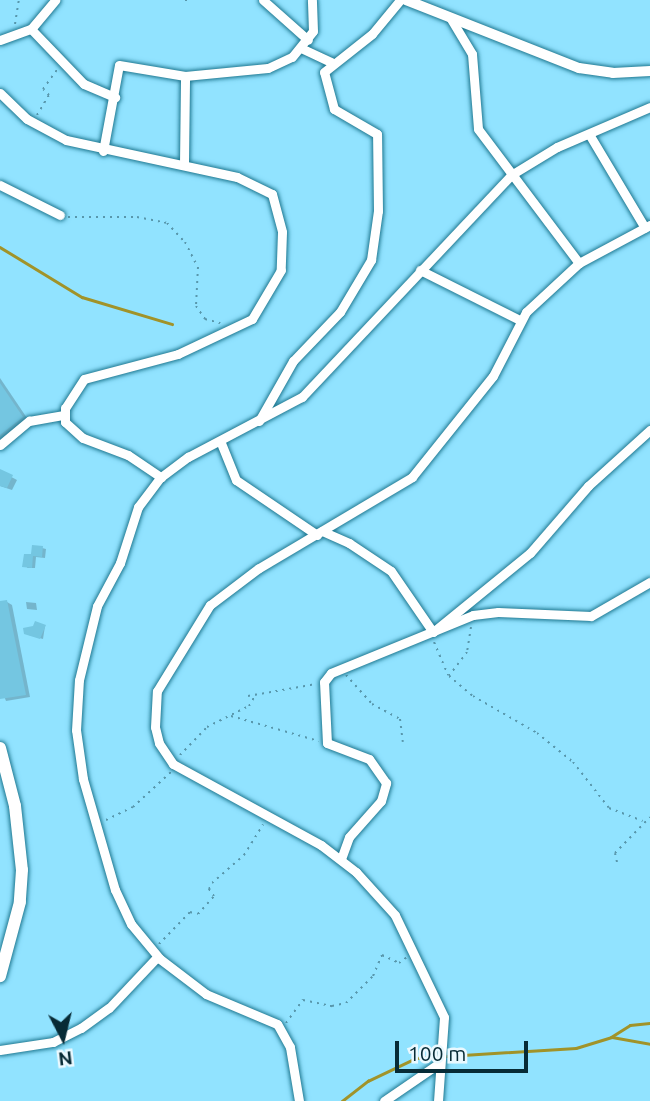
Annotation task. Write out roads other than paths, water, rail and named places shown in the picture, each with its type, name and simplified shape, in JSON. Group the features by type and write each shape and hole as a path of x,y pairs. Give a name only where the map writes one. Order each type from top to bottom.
{"highway":[{"path":"0,748 15,806 22,870 15,924 0,976"}],"main road":[{"path":"406,0 579,68 613,73 650,71"}],"street":[{"path":"0,40 31,29 55,0"},
{"path":"263,0 308,40"},
{"path":"103,150 115,97 118,65 185,75 268,68 303,49 315,19 312,0"},
{"path":"259,421 293,361 340,312 371,260 379,143 377,134 360,120 334,109 324,72 331,62 372,34 400,0"},
{"path":"452,19 472,54 478,129 511,175 540,206 579,263"},
{"path":"31,29 60,64 84,84 115,97"},
{"path":"303,49 331,62"},
{"path":"184,163 185,75"},
{"path":"0,93 33,122 66,140 103,150 184,163 268,188 278,211 283,242 279,279 252,319 227,335 142,365 88,377 75,389 62,415"},
{"path":"299,1101 294,1060 281,1030 253,1011 206,994 155,954 131,924 115,890 94,824 79,758 79,680 97,606 120,564 138,507 161,477 188,457 221,443 316,384 511,175 531,160 650,107"},
{"path":"438,1101 438,1064 444,1017 410,954 394,915 341,859 174,765 159,743 153,712 157,691 203,613 236,584 352,510 386,496 418,470 493,376 520,320 579,263 648,226 589,134"},
{"path":"0,186 60,215"},
{"path":"420,270 520,320"},
{"path":"0,445 29,421 62,415"},
{"path":"62,415 83,438 128,455 161,477"},
{"path":"433,632 530,553 588,486 650,430"},
{"path":"221,443 236,480 319,533 391,571 433,632"},
{"path":"341,859 349,837 381,801 386,783 369,760 327,743 324,682 339,666 473,615 498,612 591,616 650,582"},
{"path":"0,1050 53,1042 81,1028 110,1008 155,954"},
{"path":"384,1101 438,1064"}],"waterway":[{"path":"0,247 82,297 172,324"},
{"path":"342,1101 368,1081 416,1058 576,1048 611,1037 630,1025 650,1023"},
{"path":"612,1037 650,1044"}]}
